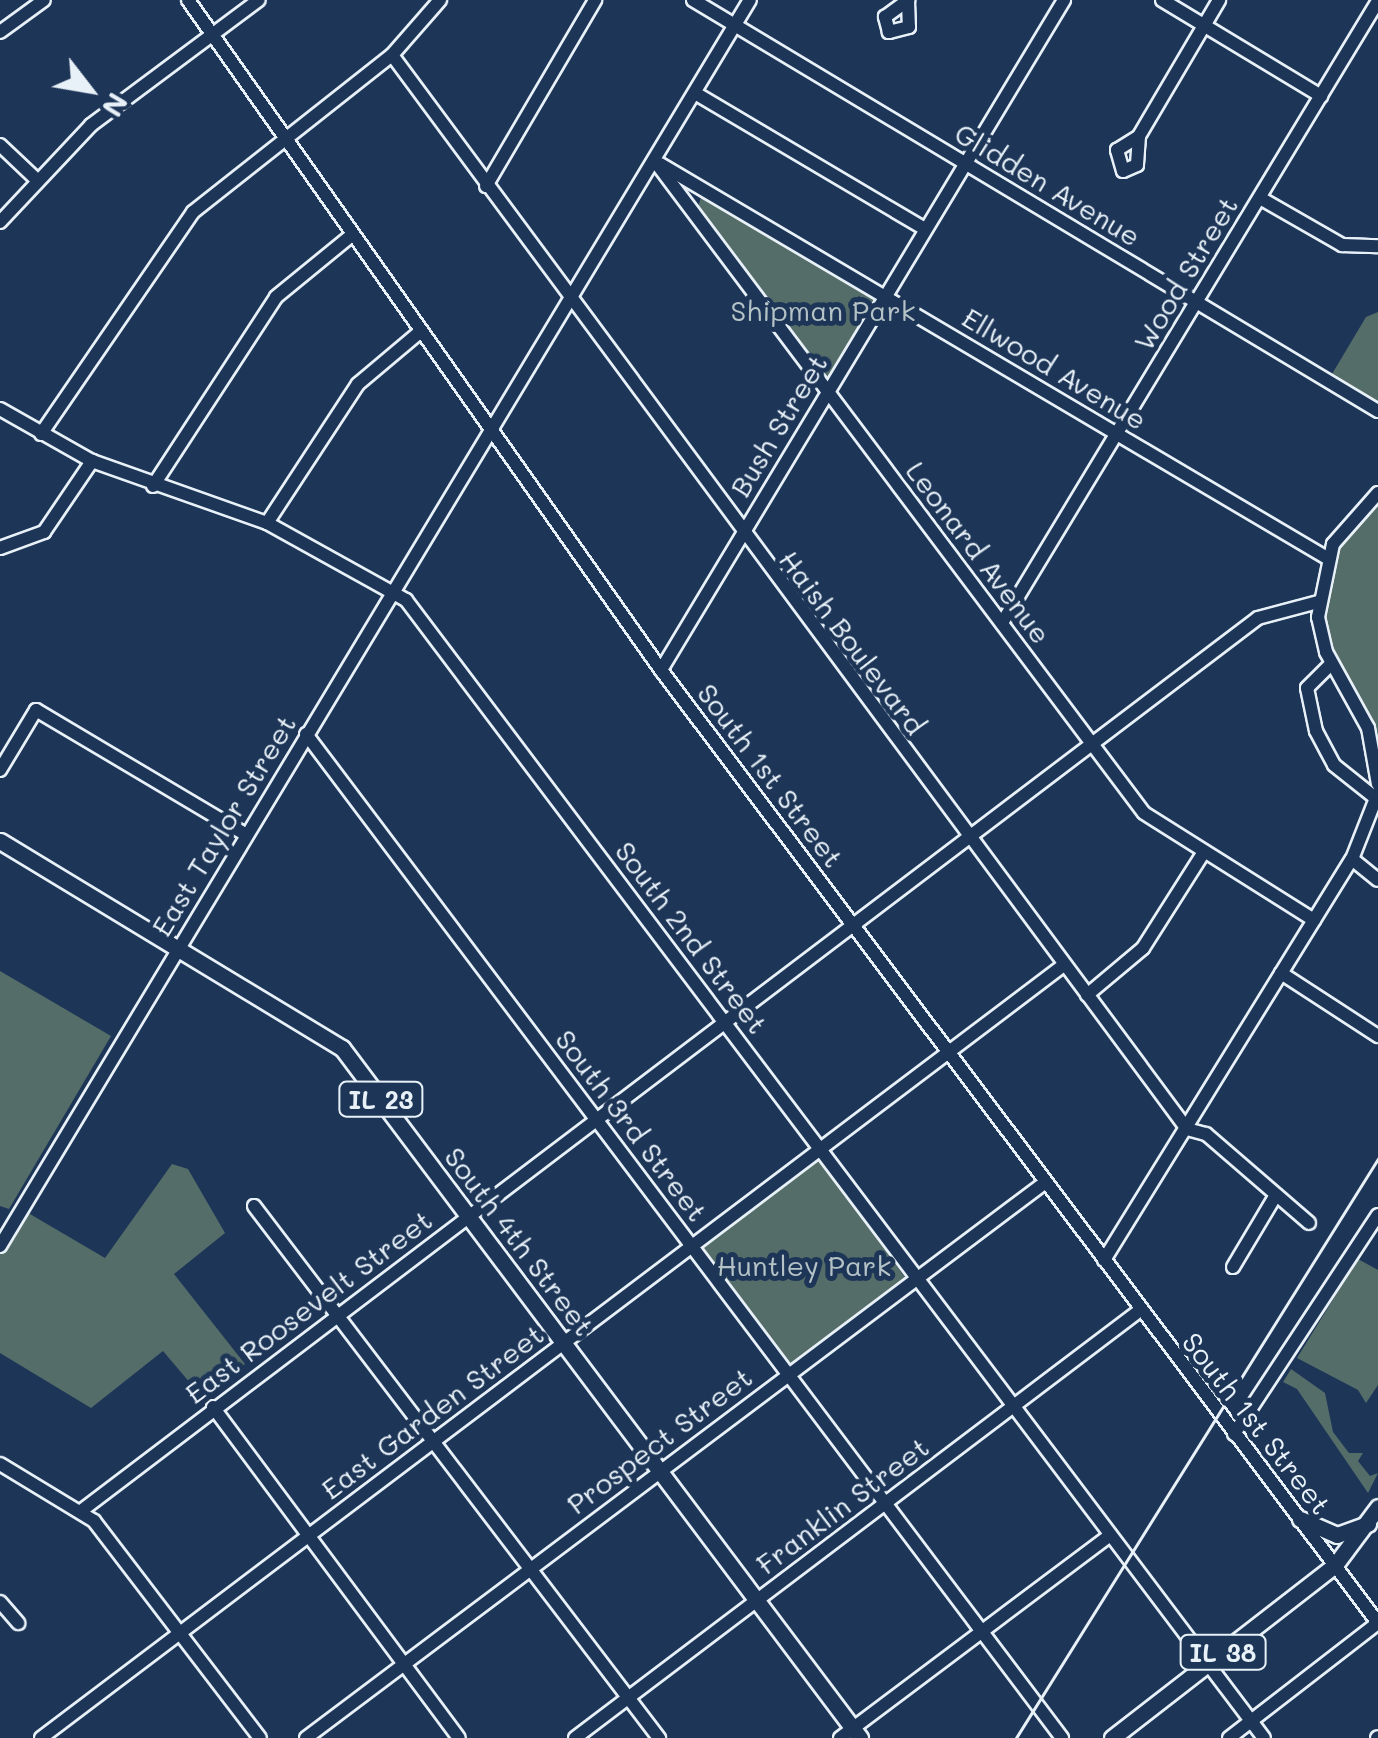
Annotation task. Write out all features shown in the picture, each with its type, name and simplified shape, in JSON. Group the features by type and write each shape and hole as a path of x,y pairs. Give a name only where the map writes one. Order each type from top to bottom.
{"main road":[{"name":"South 4th Street","path":"0,841 342,1048 566,1342 851,1735"},
{"name":"IL 38","path":"1112,1738 1334,1566 1378,1507"},
{"path":"1300,1519 1337,1534 1368,1524"}],"street":[{"path":"0,32 44,0"},
{"name":"South 1st Street","path":"188,0 661,670 951,1055 1043,1184 1378,1623"},
{"path":"0,222 36,179 91,126 259,0"},
{"path":"42,434 174,234 284,137 392,54 440,0"},
{"path":"486,186 596,0"},
{"name":"Glidden Avenue","path":"693,0 1378,410"},
{"name":"East Taylor Street","path":"0,1246 750,0"},
{"name":"Bush Street","path":"661,670 1064,0"},
{"path":"1162,0 1321,96"},
{"path":"1139,136 1219,0"},
{"name":"Wood Street","path":"1002,623 1378,0"},
{"name":"Haish Boulevard","path":"392,54 568,302 1187,1129 1206,1134 1310,1224"},
{"path":"695,94 925,229"},
{"path":"0,145 36,179"},
{"name":"Ellwood Avenue","path":"654,160 1327,558"},
{"name":"Leonard Avenue","path":"654,160 1144,813 1314,920"},
{"path":"1260,198 1342,246 1378,246"},
{"path":"153,486 268,308 353,234"},
{"path":"267,523 358,384 421,330"},
{"name":"South 2nd Street","path":"0,409 92,461 153,486 267,523 406,600 1264,1738"},
{"path":"0,548 44,532 92,461"},
{"path":"1378,493 1327,558 1318,602 1331,664 1368,728 1378,784"},
{"name":"East Roosevelt Street","path":"81,1511 213,1407 469,1218 724,1020 1264,614 1318,602"},
{"path":"1331,664 1307,688 1316,730 1334,765 1378,800"},
{"path":"0,770 36,710 245,834"},
{"name":"South 3rd Street","path":"306,734 1062,1738"},
{"path":"1104,1260 1352,859 1378,793"},
{"path":"1087,995 1143,948 1204,852"},
{"path":"1352,859 1378,880"},
{"name":"East Garden Street","path":"41,1738 58,1733 179,1632 951,1055 1064,965"},
{"path":"1281,973 1378,1036"},
{"name":"Prospect Street","path":"306,1738 1043,1184"},
{"path":"1234,1267 1276,1195"},
{"path":"254,1206 660,1738"},
{"path":"1234,1434 1378,1215"},
{"name":"Franklin Street","path":"575,1738 1139,1311"},
{"path":"213,1407 459,1738"},
{"path":"3,1472 81,1511 260,1738"},
{"path":"851,1735 980,1631 1110,1536"},
{"path":"0,1602 18,1624"},
{"path":"1229,1738 1378,1623"}],"green space":[{"name":"Shipman Park","path":"702,194 878,298 828,383 697,210"},
{"path":"1378,312 1378,402 1332,374 1366,317"},
{"path":"1378,503 1378,738 1338,664 1323,610 1338,550"},
{"path":"0,971 111,1036 9,1209 0,1206"},
{"name":"Huntley Park","path":"819,1159 907,1280 786,1369 698,1247"},
{"path":"172,1164 188,1169 225,1233 174,1274 245,1364 202,1397 163,1351 91,1408 0,1353 0,1237 18,1207 105,1258"},
{"path":"1358,1259 1378,1270 1378,1385 1366,1403 1358,1390 1297,1358"},
{"path":"1291,1369 1325,1393 1333,1432 1349,1453 1363,1453 1358,1461 1370,1476 1378,1473 1368,1493 1297,1389 1283,1382"}],"railway":[{"path":"1016,1738 1378,1159"}]}
